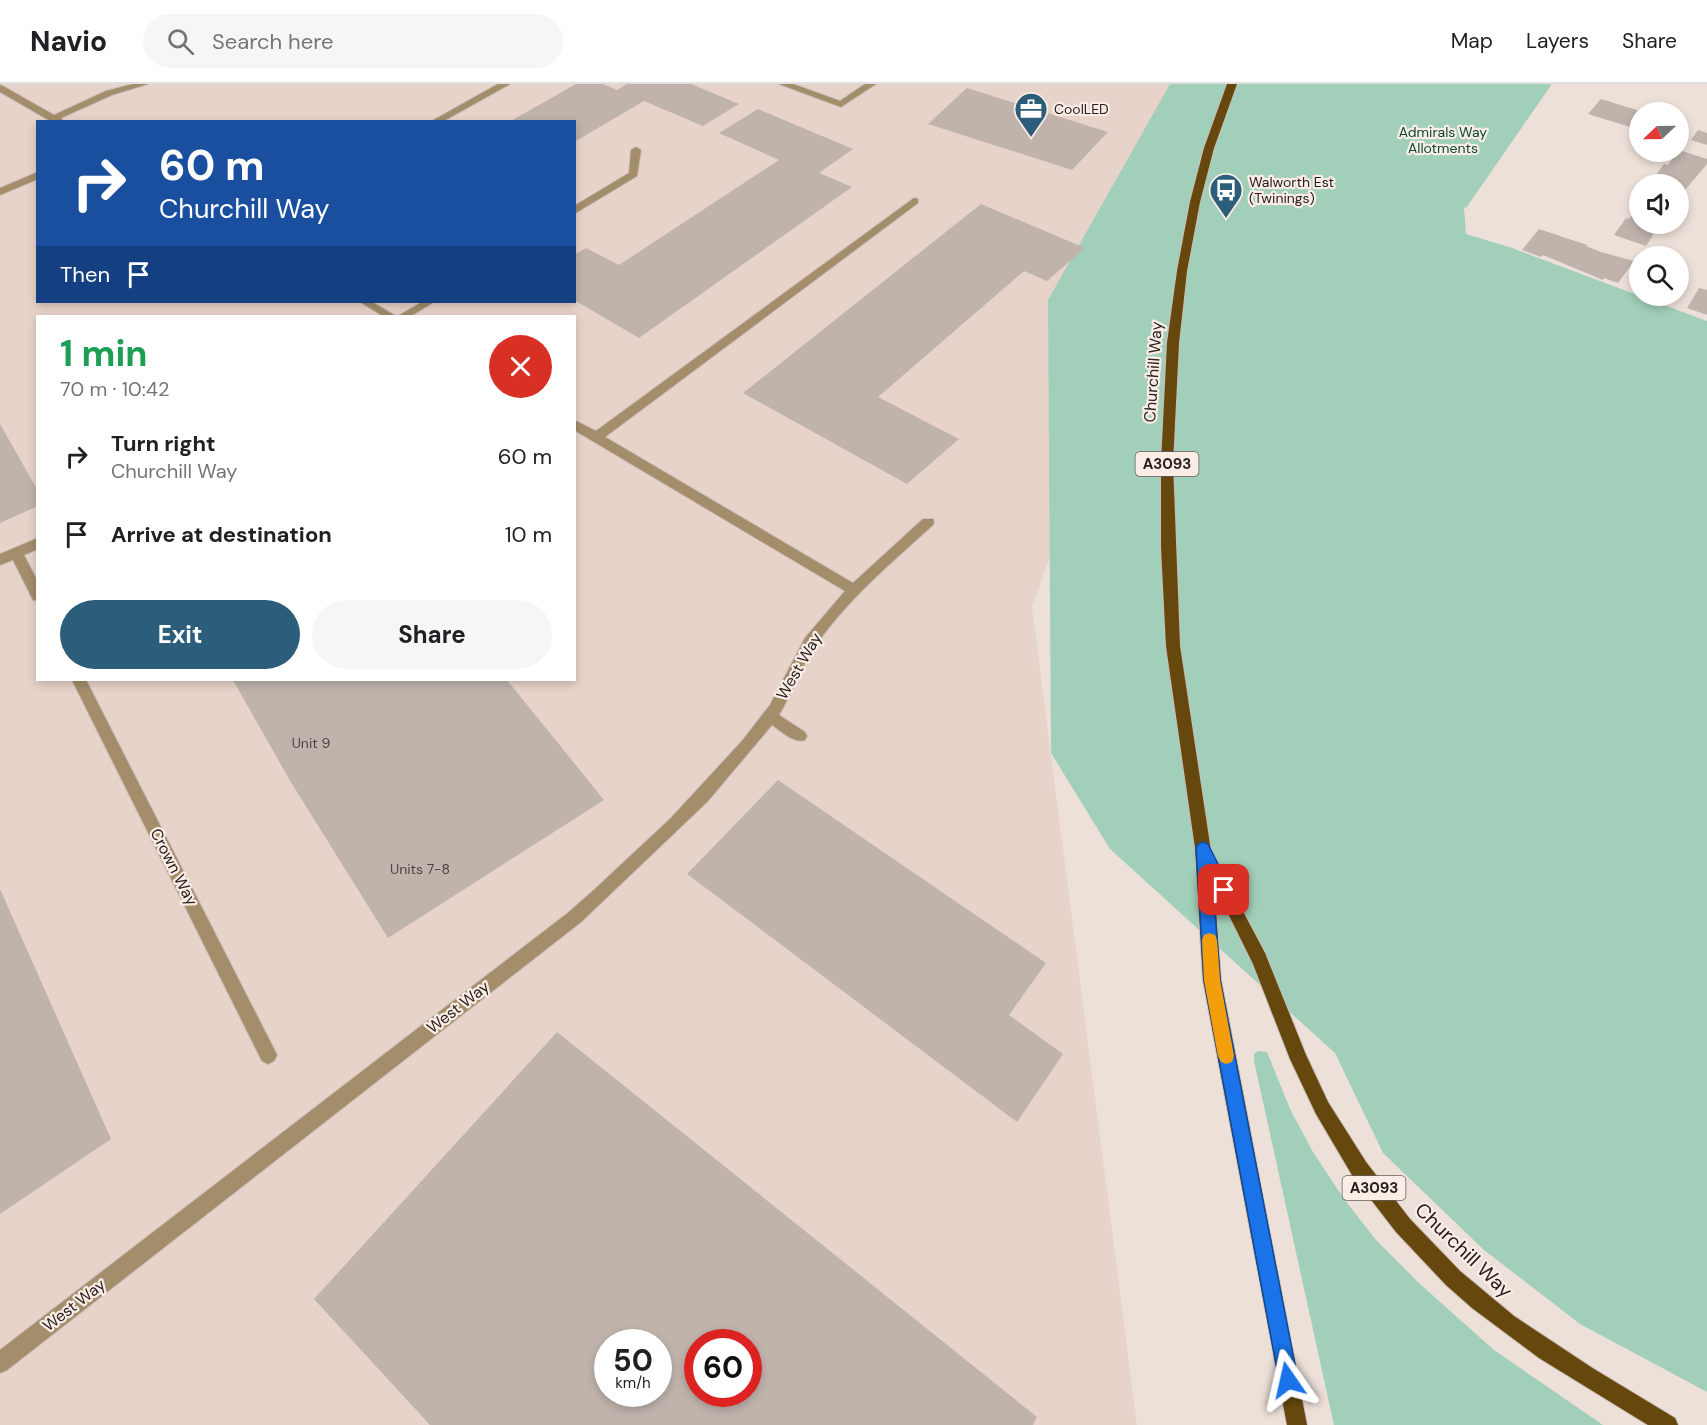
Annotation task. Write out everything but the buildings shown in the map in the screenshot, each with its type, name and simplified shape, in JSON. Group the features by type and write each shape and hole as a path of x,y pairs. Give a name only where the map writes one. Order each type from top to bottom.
{"main road":[{"name":"Churchill Way","path":"1232,84 1209,148 1195,202 1184,260 1173,343 1167,463 1168,547 1173,646 1203,848 1212,980 1297,1425"},
{"name":"Churchill Way","path":"1203,848 1265,972 1301,1065 1322,1108 1357,1165 1400,1221 1445,1270 1506,1322 1564,1362 1668,1425"}],"street":[{"path":"0,88 57,120 109,93 143,84"},
{"path":"438,120 505,84"},
{"path":"784,84 841,104 871,84"},
{"path":"576,210 634,174 636,150"},
{"path":"0,192 36,175"},
{"path":"596,437 914,201"},
{"path":"367,303 388,315"},
{"path":"407,315 427,303"},
{"path":"660,389 674,397"},
{"path":"576,425 853,589"},
{"name":"West Way","path":"0,1363 575,917 653,847 714,785 770,716 809,642 853,589 928,522"},
{"path":"0,560 36,544"},
{"path":"16,553 36,592"},
{"name":"Crown Way","path":"80,681 268,1055"},
{"path":"770,716 800,736"}],"shaded area":[{"path":"0,84 1218,84 1032,607 1137,1425 0,1425"}],"green space":[{"name":"Admirals Way Allotments","path":"1170,84 1552,84 1466,208 1464,207 1466,234 1509,247 1629,292 1629,306 1667,306 1707,321 1707,1392 1580,1324 1484,1250 1383,1153 1335,1053 1110,849 1051,753 1048,300"},
{"path":"1258,1051 1267,1052 1291,1111 1313,1152 1344,1199 1376,1240 1420,1284 1494,1350 1603,1425 1334,1425 1254,1061 1254,1054"}],"slow traffic":[{"path":"1209,940 1212,980 1226,1056"}],"place":[{"name":"CoolLED","path":"1031,138"},
{"name":"Walworth Est (Twinings)","path":"1226,219"}],"route":[{"path":"1224,890 1203,848 1212,980 1288,1380"}]}
